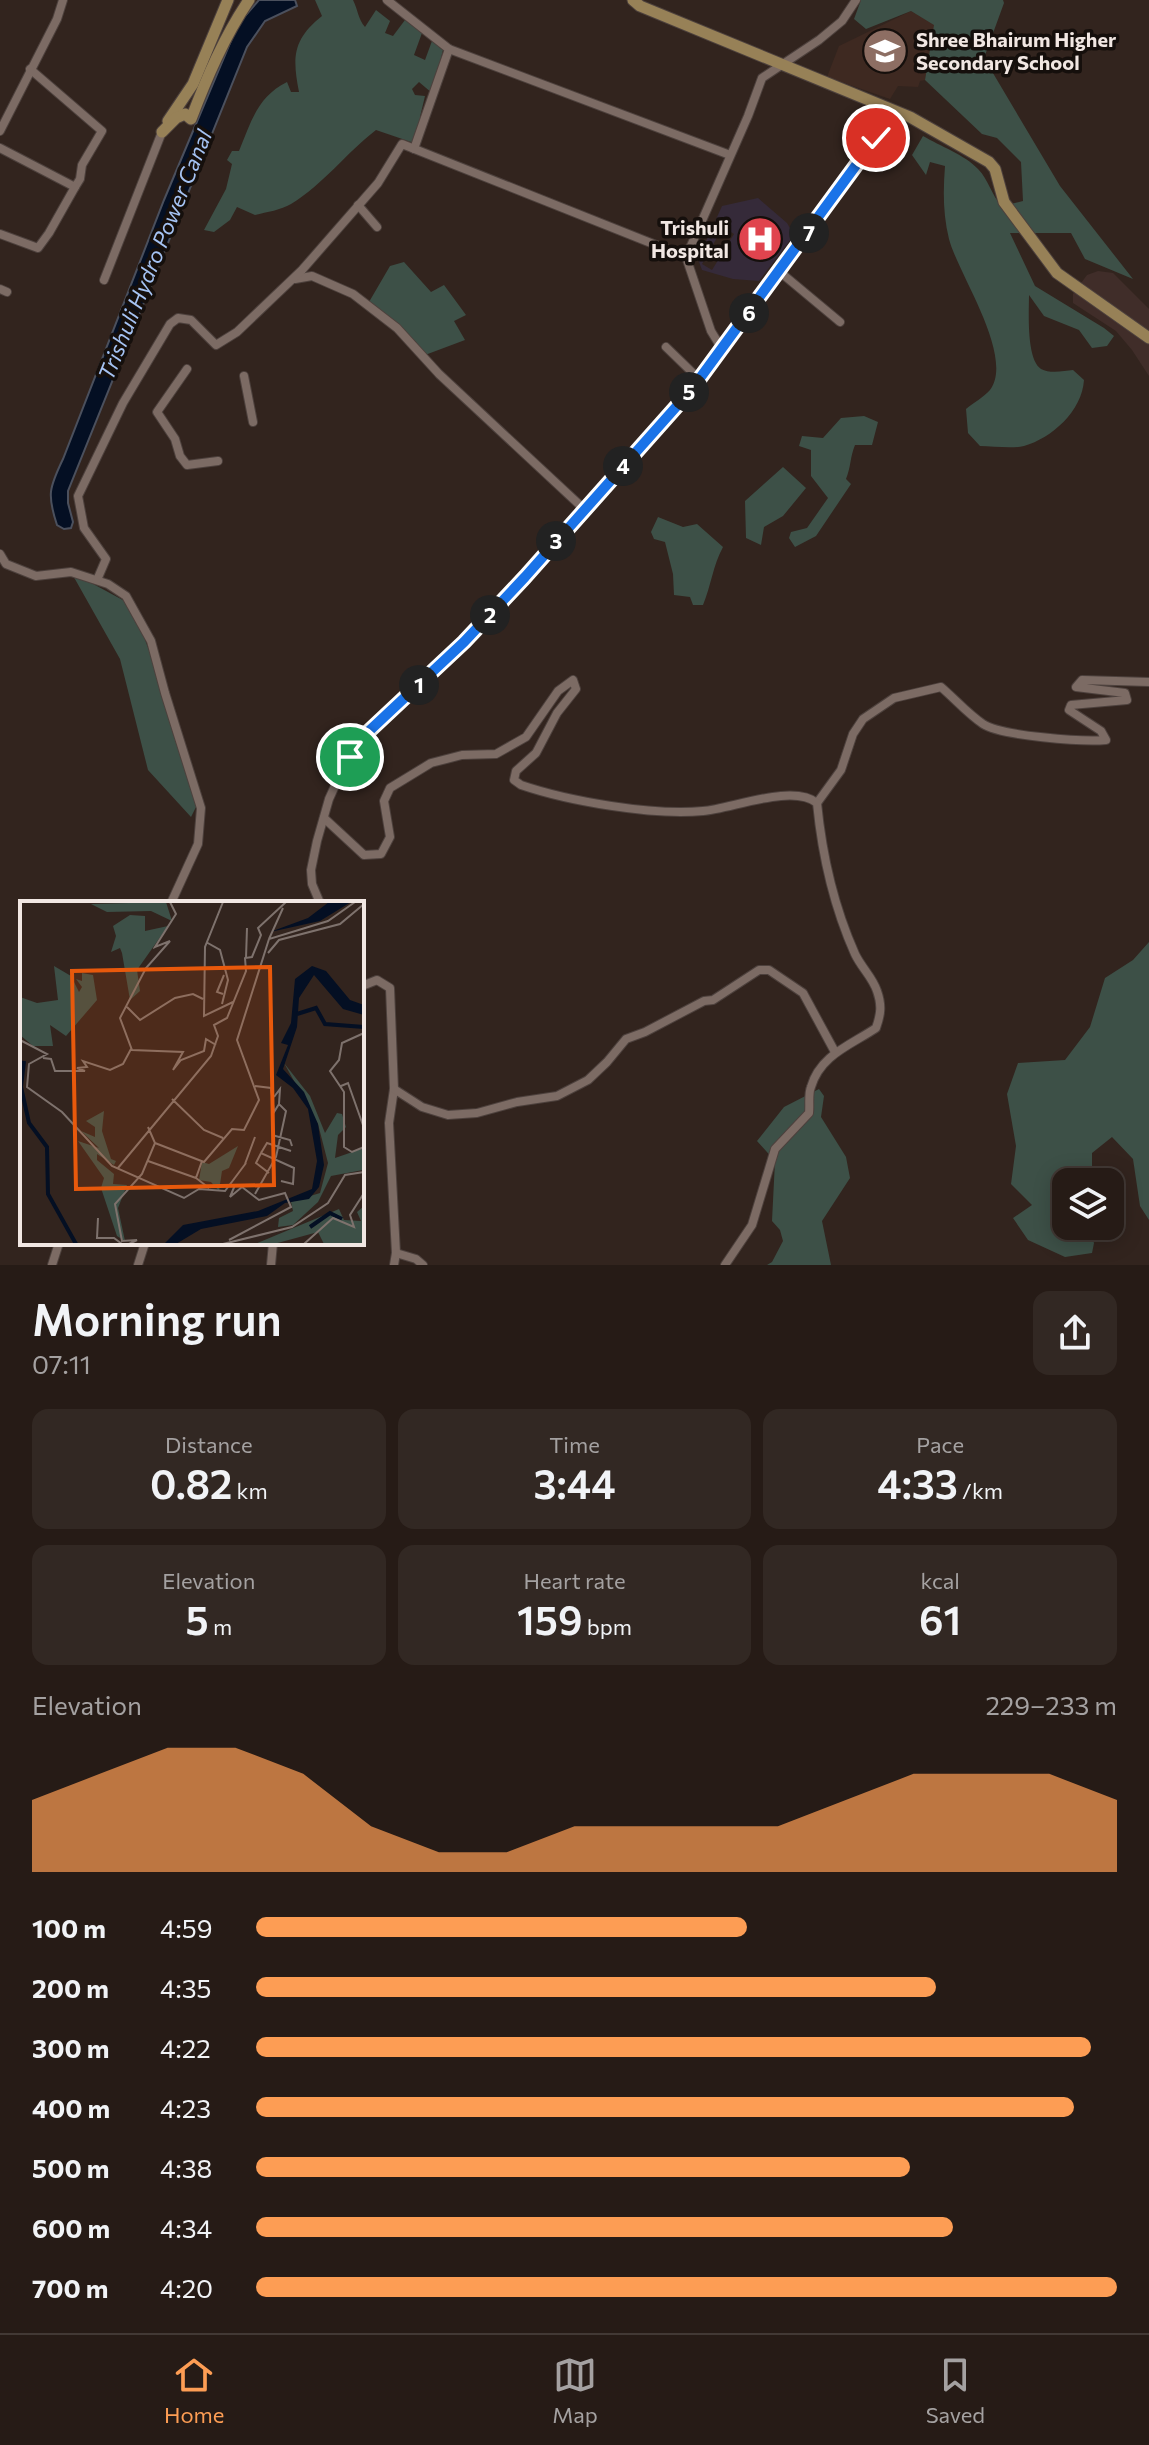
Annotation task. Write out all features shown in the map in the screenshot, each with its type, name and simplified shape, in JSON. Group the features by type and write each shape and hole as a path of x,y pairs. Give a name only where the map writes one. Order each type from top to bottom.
{"street":[{"path":"0,131 57,19 63,0"},
{"path":"104,280 162,132 193,84 228,0"},
{"path":"162,132 176,118 185,114 191,119 211,68 233,23 249,0"},
{"path":"387,0 449,49 730,155"},
{"path":"633,0 696,31 863,97 935,130 989,162 995,169 1004,202 1057,273 1149,338"},
{"path":"722,349 711,331 686,257 762,78 842,21 856,0"},
{"path":"414,149 449,49"},
{"path":"0,234 38,248 80,179 82,165 102,131 30,69"},
{"path":"319,901 312,884 311,870 324,818 339,777 368,732 464,642 699,379 876,138 901,115"},
{"path":"97,580 106,559 84,528 78,496 123,403 170,324 178,318 191,320 216,345 237,332 291,280 378,183 402,144 686,257"},
{"path":"0,148 75,187"},
{"path":"358,205 377,227"},
{"path":"780,272 840,322"},
{"path":"291,280 312,276 353,294 386,320 439,374 584,509"},
{"path":"666,347 699,379"},
{"path":"187,369 157,412 187,465 218,461"},
{"path":"244,376 253,422"},
{"path":"0,554 6,564 36,576 71,572 97,580 126,596 151,641 201,808 198,844 172,901"},
{"path":"324,818 364,855 381,854 390,837 384,801 390,788 431,763 462,755 496,754 526,737 558,691 573,680 576,689 557,713 536,753 516,771 514,780 521,785 638,810 703,811 776,796 802,797 817,803"},
{"path":"725,1265 752,1225 775,1149 809,1113 810,1089 823,1063 835,1052 876,1028 882,1011 877,988 856,956 839,910 819,829 817,803 841,770 853,734 863,719 894,698 941,687 984,726 1025,735 1106,740 1101,731 1069,710 1071,705 1127,700 1125,693 1076,687 1082,680 1149,682"},
{"path":"394,1089 422,1107 448,1115 477,1113 517,1102 557,1096 588,1080 626,1039 704,1001 713,1000 759,970 769,970 803,993 835,1052"},
{"path":"364,985 377,980 390,988 394,1089 389,1123 396,1253 394,1265"},
{"path":"52,1265 58,1245"},
{"path":"138,1265 144,1245"},
{"path":"271,1265 273,1245"},
{"path":"396,1253 416,1259 423,1265"}],"shaded area":[{"name":"Shree Bhairum Higher Secondary School","path":"911,11 935,25 925,80 920,81 918,87 898,86 890,99 827,77 839,46"},
{"name":"Trishuli Hospital","path":"758,198 787,223 794,235 759,281 733,279 702,270 698,259 722,206","holes":["723,227 734,234 712,270 702,264"]},
{"path":"1098,271 1113,273 1149,309 1149,376 1116,331 1073,303 1073,294 1087,275"}],"green space":[{"path":"315,0 353,0 365,27 376,10 390,21 385,33 393,36 405,20 422,33 414,55 425,60 432,41 443,50 432,93 419,82 412,89 415,95 425,96 420,117 423,120 414,143 376,130 291,204 255,215 237,207 230,220 214,232 204,230 226,189 232,164 227,160 232,151 239,151 262,103 287,82 291,92 299,92 297,50 305,33 322,16"},
{"path":"861,0 1003,0 984,58 1060,186 1133,279 1085,259 1071,233 1010,233 1035,286 1114,336 1107,346 1092,348 1079,330 1044,316 1029,295 1029,335 1036,364 1049,371 1073,370 1084,380 1072,412 1055,430 1035,442 1013,447 980,446 968,433 966,409 990,390 996,375 995,357 982,315 949,239 944,203 945,166 930,162 926,175 912,155 923,136 959,155 982,173 1002,206 1023,201 1021,162 997,138 982,134 925,80 934,25 911,11 866,29 854,19"},
{"path":"404,262 431,292 444,285 466,315 454,321 465,340 425,355 415,341 369,302 390,266"},
{"path":"864,416 878,422 872,445 855,445 846,479 851,484 816,536 795,547 789,538 791,532 807,528 828,498 811,476 811,450 799,446 802,436 823,438 841,418"},
{"path":"783,467 806,488 783,516 764,527 761,545 746,538 745,501"},
{"path":"658,517 683,527 697,524 723,547 703,605 693,605 690,597 674,595 673,574 665,542 654,539 651,532"},
{"path":"71,572 132,605 165,693 199,801 191,817 148,770 120,659"},
{"path":"1149,942 1149,1220 1140,1206 1133,1159 1112,1137 1092,1153 1092,1168 1052,1168 1052,1240 1093,1240 1094,1243 1092,1253 1065,1257 1028,1240 1013,1218 1032,1205 1011,1184 1016,1146 1007,1094 1018,1063 1065,1060 1090,1027 1105,978 1133,960"},
{"path":"819,1089 824,1096 821,1117 846,1157 850,1178 822,1221 831,1265 767,1265 772,1262 783,1241 780,1230 772,1221 775,1161 757,1141 784,1107"}],"water":[{"name":"Trishuli Hydro Power Canal","path":"259,0 295,0 297,6 265,21 247,47 68,491 73,522 71,528 64,529 57,525 52,506 51,492 55,477 164,200 238,24"}],"place":[{"name":"Shree Bhairum Higher Secondary School","path":"885,51"},
{"name":"Trishuli Hospital","path":"760,239"}],"route":[{"path":"350,757 368,732 464,642 525,577 692,389 876,138"}]}
